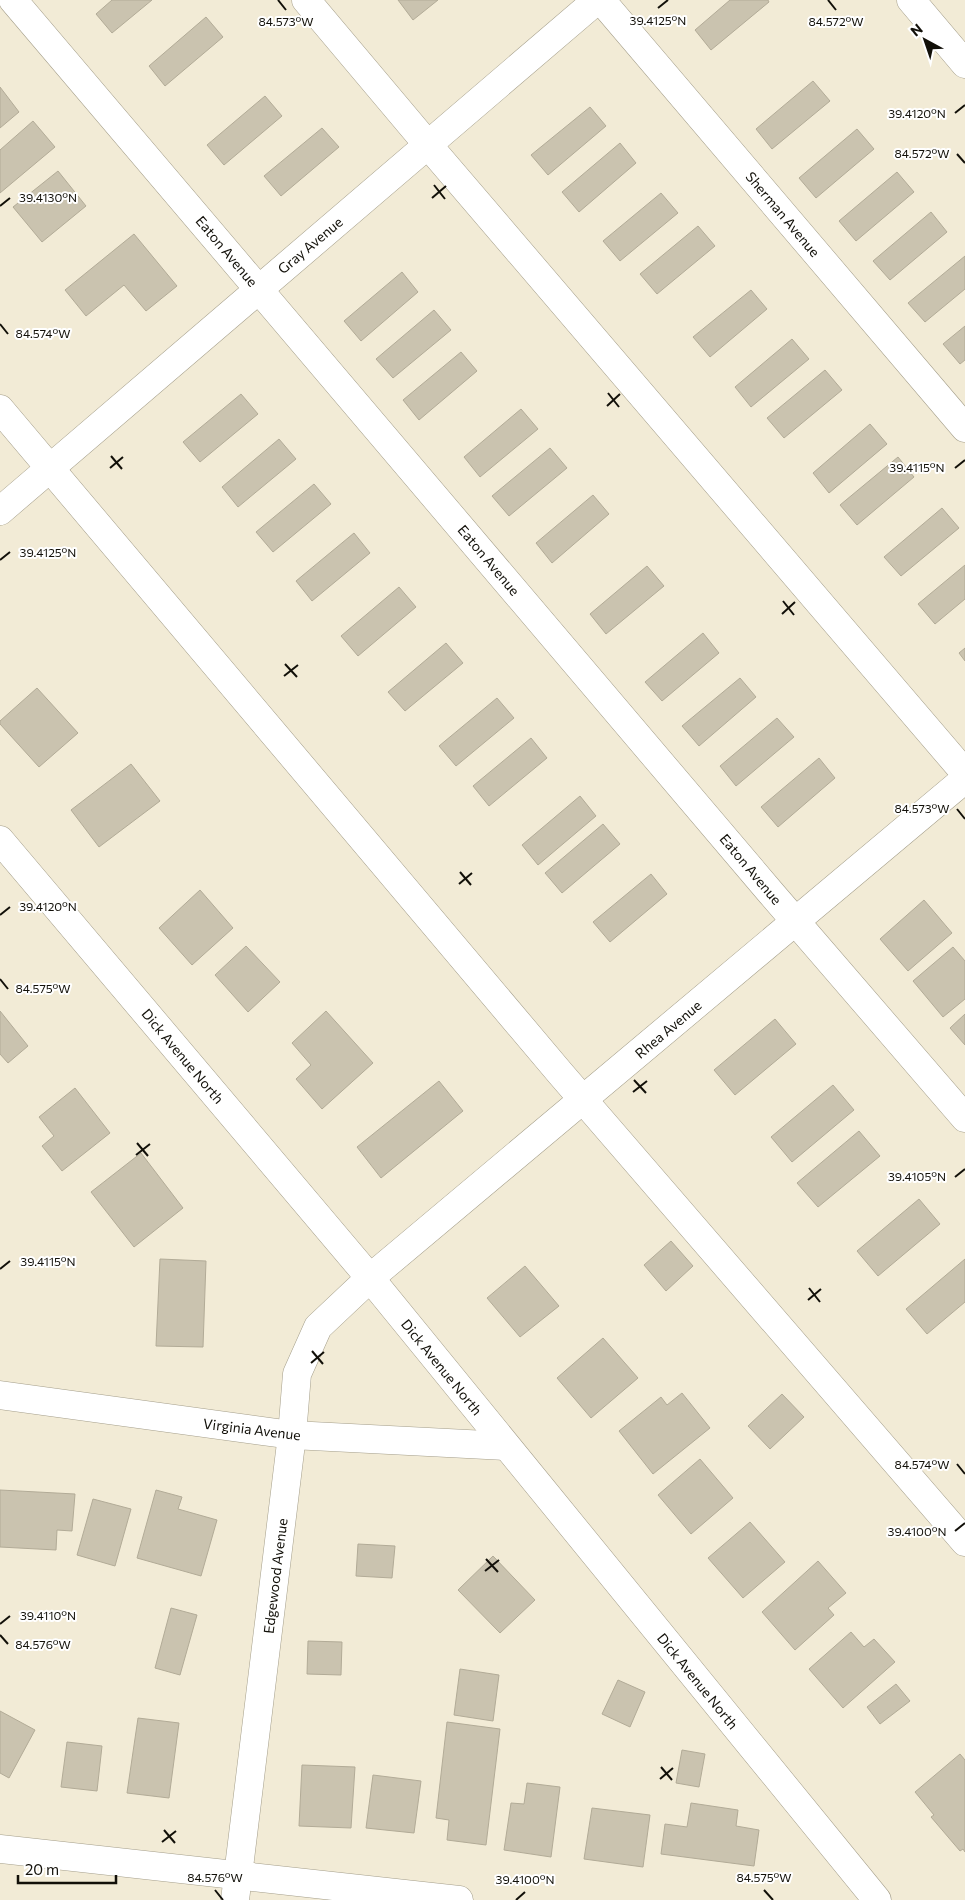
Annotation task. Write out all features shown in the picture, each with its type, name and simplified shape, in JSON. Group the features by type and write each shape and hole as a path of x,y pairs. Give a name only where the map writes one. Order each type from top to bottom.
{"street":[{"name":"Eaton Avenue","path":"13,0 796,922 965,1118"},
{"path":"306,0 965,774"},
{"name":"Gray Avenue","path":"0,511 597,0"},
{"name":"Sherman Avenue","path":"601,0 965,428"},
{"path":"911,0 965,64"},
{"path":"0,409 584,1100 965,1542"},
{"name":"Rhea Avenue","path":"370,1278 965,779"},
{"name":"Dick Avenue North","path":"0,840 370,1278 878,1900"},
{"name":"Edgewood Avenue","path":"237,1888 292,1435 297,1374 318,1327 370,1278"},
{"name":"Virginia Avenue","path":"0,1396 292,1435 506,1446"},
{"path":"0,1849 237,1888 460,1900"}],"building":[{"path":"112,0 152,0 112,33 96,14"},
{"path":"398,0 438,0 413,20"},
{"path":"730,0 768,0 769,2 711,50 695,30"},
{"path":"206,17 223,37 165,86 149,66"},
{"path":"813,81 830,101 772,149 756,129"},
{"path":"0,87 19,112 0,128"},
{"path":"265,96 282,116 224,165 207,145"},
{"path":"590,107 606,126 548,175 531,155"},
{"path":"33,121 55,147 0,193 0,150"},
{"path":"322,128 339,147 281,196 264,176"},
{"path":"857,129 874,149 816,198 799,178"},
{"path":"620,143 636,163 579,212 562,192"},
{"path":"58,171 86,206 42,242 13,207"},
{"path":"897,172 914,192 856,241 839,221"},
{"path":"661,193 678,213 620,261 603,241"},
{"path":"931,212 947,232 890,280 873,261"},
{"path":"698,226 715,246 657,294 640,274"},
{"path":"134,234 177,286 146,311 124,285 86,316 65,290"},
{"path":"965,256 965,289 925,322 908,303"},
{"path":"402,272 418,292 361,341 344,321"},
{"path":"751,290 767,309 710,357 693,337"},
{"path":"434,310 451,330 393,378 376,359"},
{"path":"965,326 965,360 960,364 943,344"},
{"path":"792,339 809,359 751,407 735,387"},
{"path":"461,352 477,371 419,420 403,400"},
{"path":"825,370 842,390 784,438 767,418"},
{"path":"241,394 258,414 200,462 183,442"},
{"path":"521,409 538,429 480,477 464,457"},
{"path":"870,424 887,444 829,493 813,473"},
{"path":"279,439 296,459 238,507 222,487"},
{"path":"550,448 567,468 509,516 492,496"},
{"path":"898,457 914,477 857,525 840,505"},
{"path":"314,484 331,504 273,552 256,532"},
{"path":"593,495 609,514 552,563 536,543"},
{"path":"942,508 959,528 901,576 884,557"},
{"path":"354,533 370,553 312,601 296,581"},
{"path":"965,565 965,599 935,624 918,604"},
{"path":"647,566 664,586 606,634 590,614"},
{"path":"399,587 416,607 358,656 341,636"},
{"path":"703,633 719,653 662,701 645,682"},
{"path":"446,643 463,663 405,711 388,692"},
{"path":"965,648 965,661 959,653"},
{"path":"740,678 756,697 699,746 682,726"},
{"path":"37,688 78,733 39,767 0,724 0,721"},
{"path":"497,698 514,718 456,766 439,746"},
{"path":"777,718 794,737 736,786 720,766"},
{"path":"531,738 547,758 489,806 473,786"},
{"path":"819,758 835,778 778,827 761,807"},
{"path":"131,764 160,801 99,847 71,810"},
{"path":"580,796 596,816 538,865 522,845"},
{"path":"603,824 620,844 562,893 545,873"},
{"path":"651,874 667,894 610,942 593,922"},
{"path":"200,890 233,928 192,965 159,928"},
{"path":"924,900 952,933 908,971 880,939"},
{"path":"246,946 280,982 248,1012 215,975"},
{"path":"953,947 965,961 965,999 943,1017 913,981"},
{"path":"0,1011 28,1046 8,1063 0,1054"},
{"path":"326,1011 373,1063 322,1109 296,1079 311,1065 292,1043"},
{"path":"965,1014 965,1045 950,1028"},
{"path":"775,1019 796,1044 735,1095 714,1070"},
{"path":"439,1081 463,1111 381,1178 357,1147"},
{"path":"833,1085 854,1110 792,1162 771,1137"},
{"path":"75,1088 110,1133 62,1171 42,1146 54,1136 39,1117"},
{"path":"859,1131 880,1156 818,1207 797,1183"},
{"path":"141,1153 183,1208 134,1247 91,1192"},
{"path":"919,1199 940,1224 878,1276 857,1251"},
{"path":"671,1241 693,1266 666,1291 644,1265"},
{"path":"160,1259 206,1261 203,1347 156,1346"},
{"path":"965,1259 965,1302 927,1334 906,1309"},
{"path":"525,1266 559,1306 520,1337 487,1298"},
{"path":"603,1338 638,1378 591,1418 557,1378"},
{"path":"682,1393 710,1428 653,1474 619,1431 661,1397 667,1405"},
{"path":"782,1394 804,1417 770,1449 748,1426"},
{"path":"700,1459 733,1498 691,1534 658,1495"},
{"path":"0,1490 75,1494 72,1531 57,1530 56,1550 0,1547"},
{"path":"156,1490 182,1497 178,1509 217,1520 201,1576 137,1558"},
{"path":"93,1499 131,1509 115,1566 77,1555"},
{"path":"750,1522 785,1562 743,1598 708,1558"},
{"path":"358,1544 395,1546 392,1578 356,1576"},
{"path":"493,1556 535,1600 500,1633 458,1590"},
{"path":"818,1561 846,1593 828,1608 834,1615 795,1650 762,1612"},
{"path":"171,1608 197,1615 180,1675 155,1668"},
{"path":"851,1632 864,1647 874,1639 895,1662 843,1708 809,1669"},
{"path":"308,1641 342,1642 341,1675 307,1674"},
{"path":"460,1669 499,1675 493,1721 454,1715"},
{"path":"618,1680 645,1692 630,1727 602,1714"},
{"path":"896,1684 910,1701 880,1724 867,1707"},
{"path":"0,1711 35,1730 9,1778 0,1773"},
{"path":"138,1718 179,1723 169,1798 127,1793"},
{"path":"447,1722 500,1729 486,1845 447,1840 449,1820 436,1818"},
{"path":"67,1742 102,1746 97,1791 61,1787"},
{"path":"682,1750 705,1754 699,1787 676,1783"},
{"path":"960,1754 965,1760 965,1852 963,1849 960,1851 931,1817 934,1815 915,1792"},
{"path":"302,1765 355,1767 351,1828 299,1826"},
{"path":"373,1775 421,1781 414,1833 366,1828"},
{"path":"527,1783 560,1787 551,1857 504,1850 511,1803 524,1804"},
{"path":"691,1803 738,1810 736,1826 759,1830 754,1866 661,1854 665,1824 687,1827"},
{"path":"592,1808 650,1815 643,1867 584,1859"}]}
